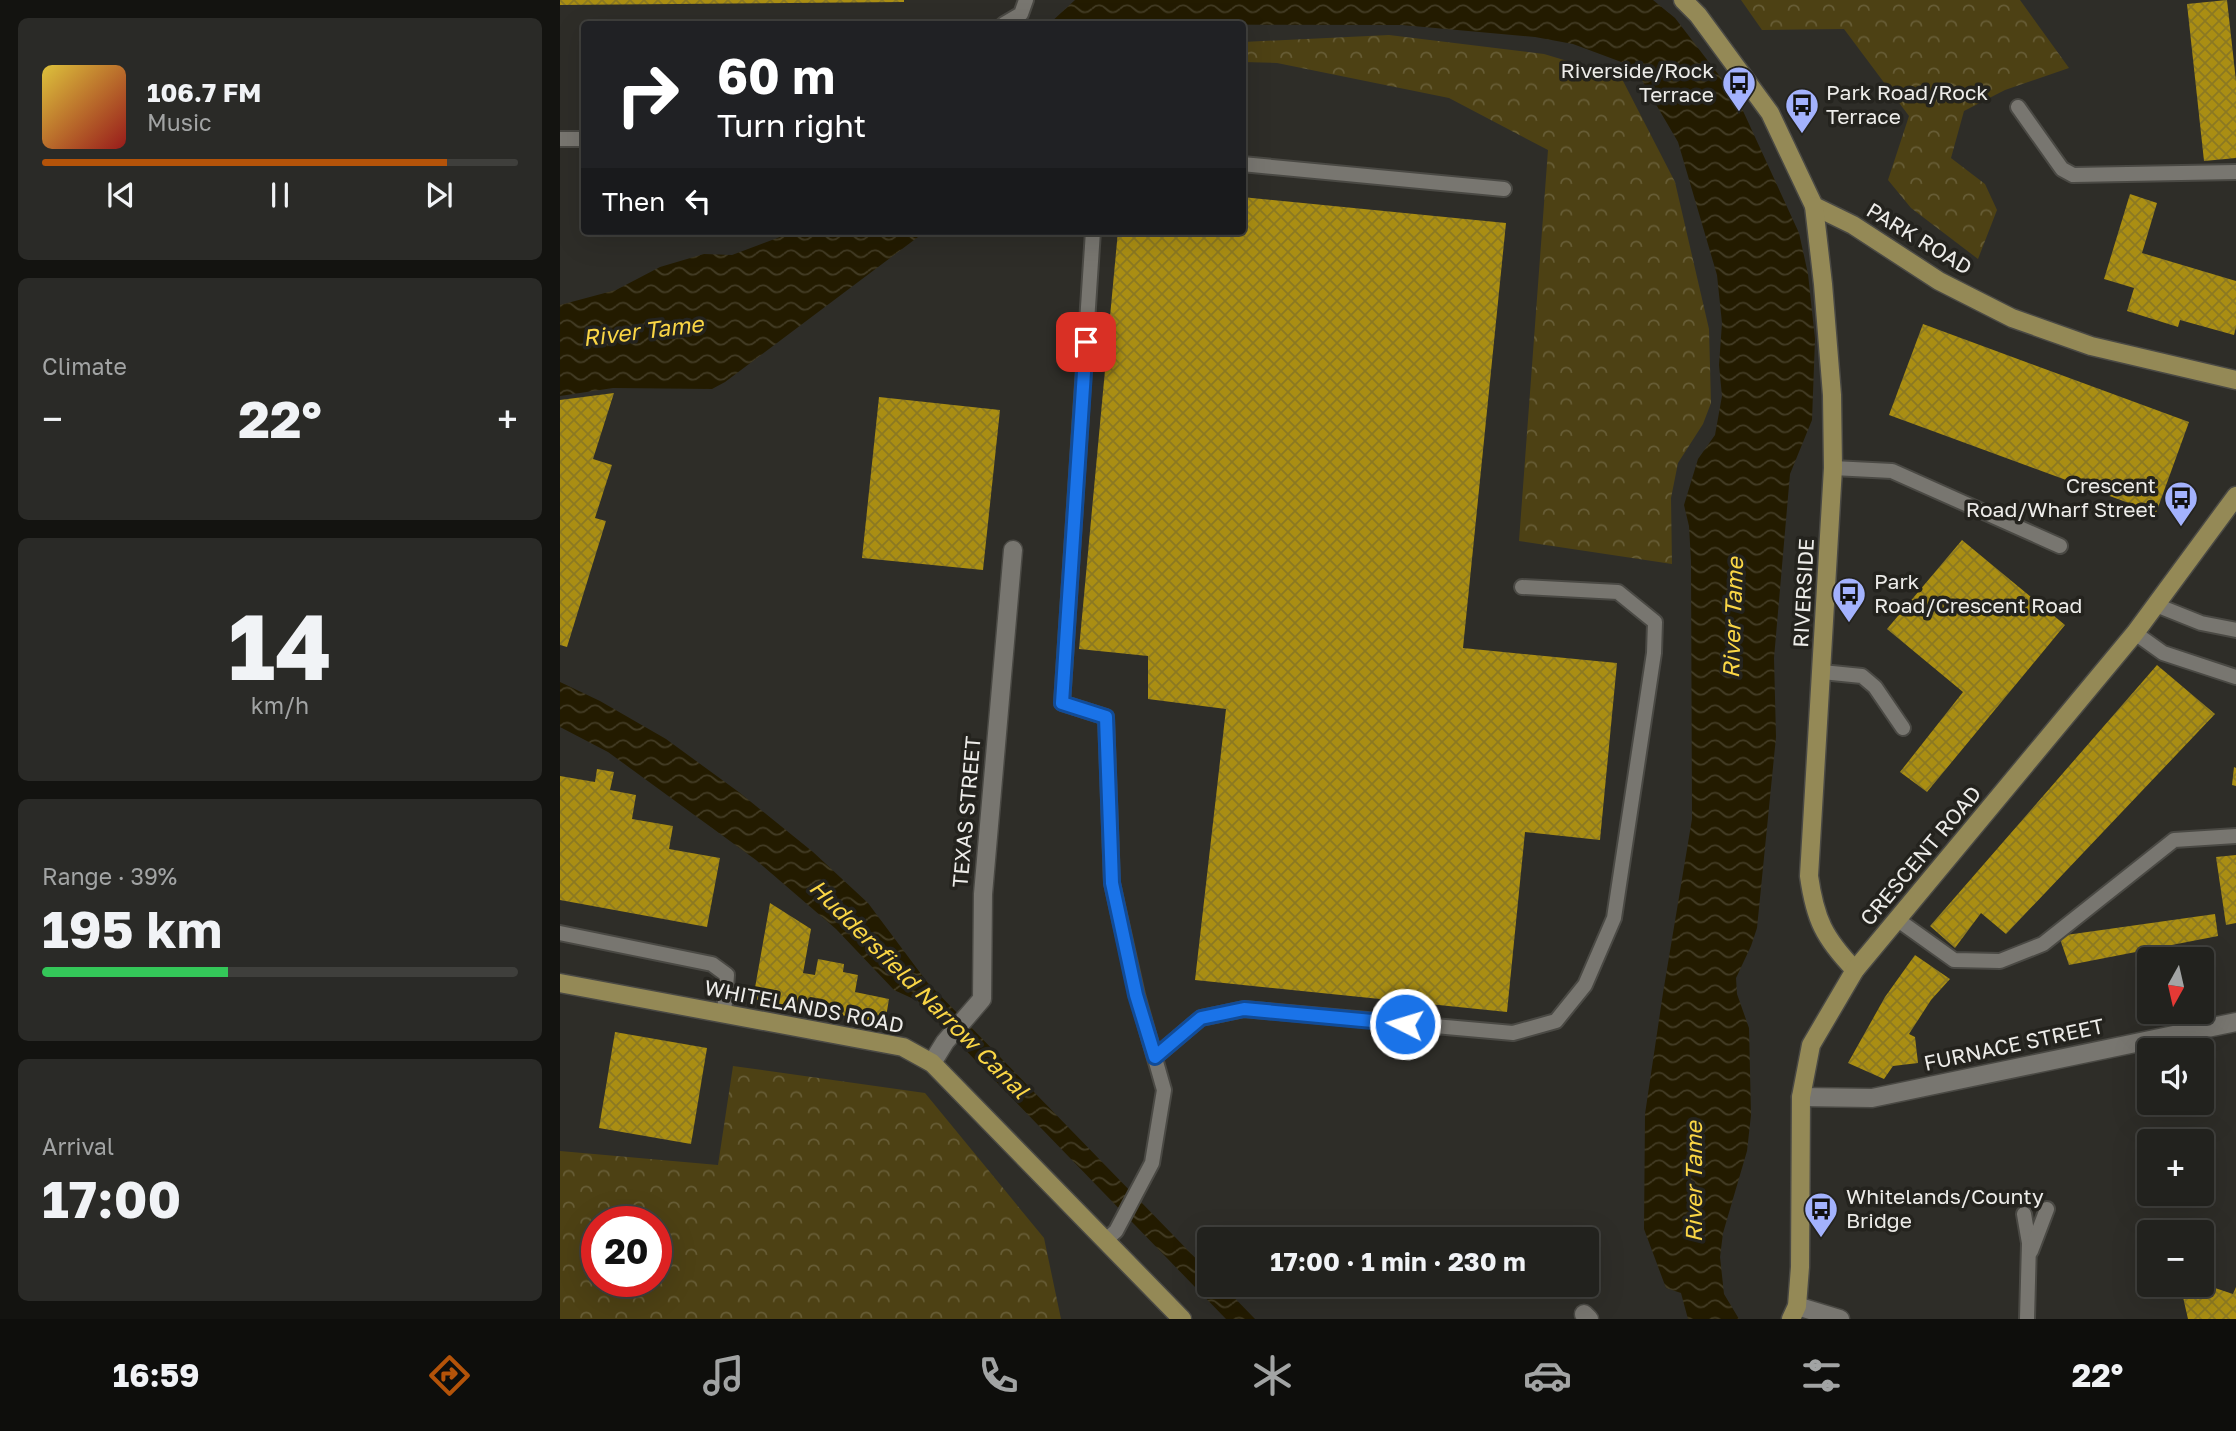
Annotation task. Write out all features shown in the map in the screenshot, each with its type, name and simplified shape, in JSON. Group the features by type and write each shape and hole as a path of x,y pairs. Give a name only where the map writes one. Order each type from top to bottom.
{"main road":[{"path":"1683,0 1698,15 1770,113 1814,206"},
{"name":"PARK ROAD","path":"1814,206 1853,225 1939,281 2012,318 2091,346 2236,380"},
{"name":"RIVERSIDE","path":"1814,206 1832,395 1833,468 1809,876 1818,922 1836,950 1855,970"},
{"name":"CRESCENT ROAD","path":"1794,1312 1800,1267 1801,1097 1811,1045 1855,970 2135,633 2236,496"},
{"name":"WHITELANDS ROAD","path":"560,983 903,1047 932,1063 1111,1235 1182,1319"}],"street":[{"name":"TEXAS STREET","path":"932,1063 945,1042 982,999 983,894 1013,550"},
{"name":"FURNACE STREET","path":"1801,1097 1872,1098 2236,1022"},
{"path":"1794,1312 1840,1319"}],"lane":[{"path":"1009,21 1021,14 1027,0"},
{"path":"2018,107 2062,169 2073,175 2236,172"},
{"path":"560,139 581,139"},
{"path":"1246,164 1504,189"},
{"path":"1093,235 1062,703 1106,717 1112,883 1136,995 1164,1090 1152,1163 1111,1235"},
{"path":"1833,468 1892,471 2060,546"},
{"path":"1155,1057 1201,1018 1244,1009 1513,1033 1556,1021 1585,985 1614,918 1654,653 1655,622 1618,592 1522,587"},
{"path":"2156,605 2202,623 2236,630"},
{"path":"2135,633 2163,653 2236,677"},
{"path":"1822,672 1862,676 1875,687 1903,727"},
{"path":"1898,920 1954,960 2000,961 2043,944 2174,840 2236,836"},
{"path":"560,933 712,964 727,975 724,1014"},
{"path":"2029,1257 2047,1209"},
{"path":"2024,1214 2029,1243 2026,1319"}],"green space":[{"path":"1741,0 2020,0 2069,68 2005,90 1964,111 1951,158 1985,184 1997,210 1978,259 1911,208 1888,180 1909,116 1844,29 1762,30"},
{"path":"1389,35 1544,54 1621,77 1675,182 1709,329 1711,403 1703,424 1678,463 1671,498 1672,564 1519,541 1548,150 1449,98 1277,63 1246,62 1246,42"},
{"path":"733,1066 925,1093 1044,1238 1061,1319 560,1319 560,1151 718,1165"}],"water":[{"name":"River Tame","path":"1075,0 1653,0 1675,18 1738,100 1799,233 1808,274 1815,339 1812,420 1790,474 1774,658 1776,737 1757,928 1736,978 1737,994 1749,1028 1751,1115 1747,1151 1723,1233 1720,1257 1724,1294 1739,1319 1688,1319 1681,1293 1666,1288 1644,1229 1645,1114 1692,819 1691,561 1689,526 1684,505 1698,459 1715,435 1722,396 1719,365 1722,323 1717,275 1678,142 1640,77 1624,63 1573,44 1535,37 1402,25 1246,25 1246,21 1052,21"},
{"name":"River Tame","path":"785,235 921,235 712,389 613,388 560,396 560,305 616,290 660,267 704,254 732,255"},
{"name":"Huddersfield Narrow Canal","path":"560,682 600,701 666,739 740,793 813,852 868,903 927,982 1197,1260 1197,1289 918,1001 894,990 836,929 756,860 608,752 560,727"},
{"path":"1205,1297 1234,1297 1255,1319 1226,1319"}],"building":[{"path":"560,0 904,0 904,2 560,5"},
{"path":"2227,0 2236,81 2236,158 2204,161 2187,4"},
{"path":"2130,194 2157,203 2142,253 2236,281 2234,335 2180,320 2178,327 2127,311 2134,288 2104,279"},
{"path":"1246,197 1506,223 1463,648 1617,663 1600,840 1525,832 1507,1012 1195,980 1226,709 1148,699 1148,656 1079,649 1118,235 1246,235"},
{"path":"1923,324 2189,422 2156,513 1889,415"},
{"path":"614,393 593,459 612,465 595,518 606,521 567,647 560,645 560,400"},
{"path":"879,397 1000,410 983,570 862,558"},
{"path":"1962,540 2065,625 1927,792 1900,772 1963,692 1887,629"},
{"path":"2157,665 2215,714 2006,934 1981,913 1955,948 1930,926"},
{"path":"2234,767 2236,768 2236,786 2232,785"},
{"path":"597,769 614,772 610,790 636,795 632,819 673,826 669,849 720,858 707,927 560,900 560,776 595,782"},
{"path":"2236,855 2236,923 2226,925 2216,857"},
{"path":"770,903 811,929 803,973 815,975 818,959 844,964 843,972 858,975 855,992 889,999 885,1023 753,999"},
{"path":"2215,914 2218,936 2161,947 2137,947 2137,952 2069,965 2059,936"},
{"path":"1915,955 1950,979 1931,1000 1909,1034 1915,1037 1918,1063 1893,1066 1884,1079 1848,1063 1885,997"},
{"path":"615,1032 707,1048 691,1144 599,1128"},
{"path":"2236,1287 2236,1319 2188,1319 2183,1297 2214,1297 2214,1288 2233,1294"}],"place":[{"name":"Riverside/Rock Terrace","path":"1739,113"},
{"name":"Park Road/Rock Terrace","path":"1802,135"},
{"name":"Crescent Road/Wharf Street","path":"2181,528"},
{"name":"Park Road/Crescent Road","path":"1849,624"},
{"name":"Whitelands/County Bridge","path":"1821,1239"}],"route":[{"path":"1086,342 1062,703 1106,717 1112,883 1136,995 1155,1057 1201,1018 1244,1009 1405,1024"}]}
